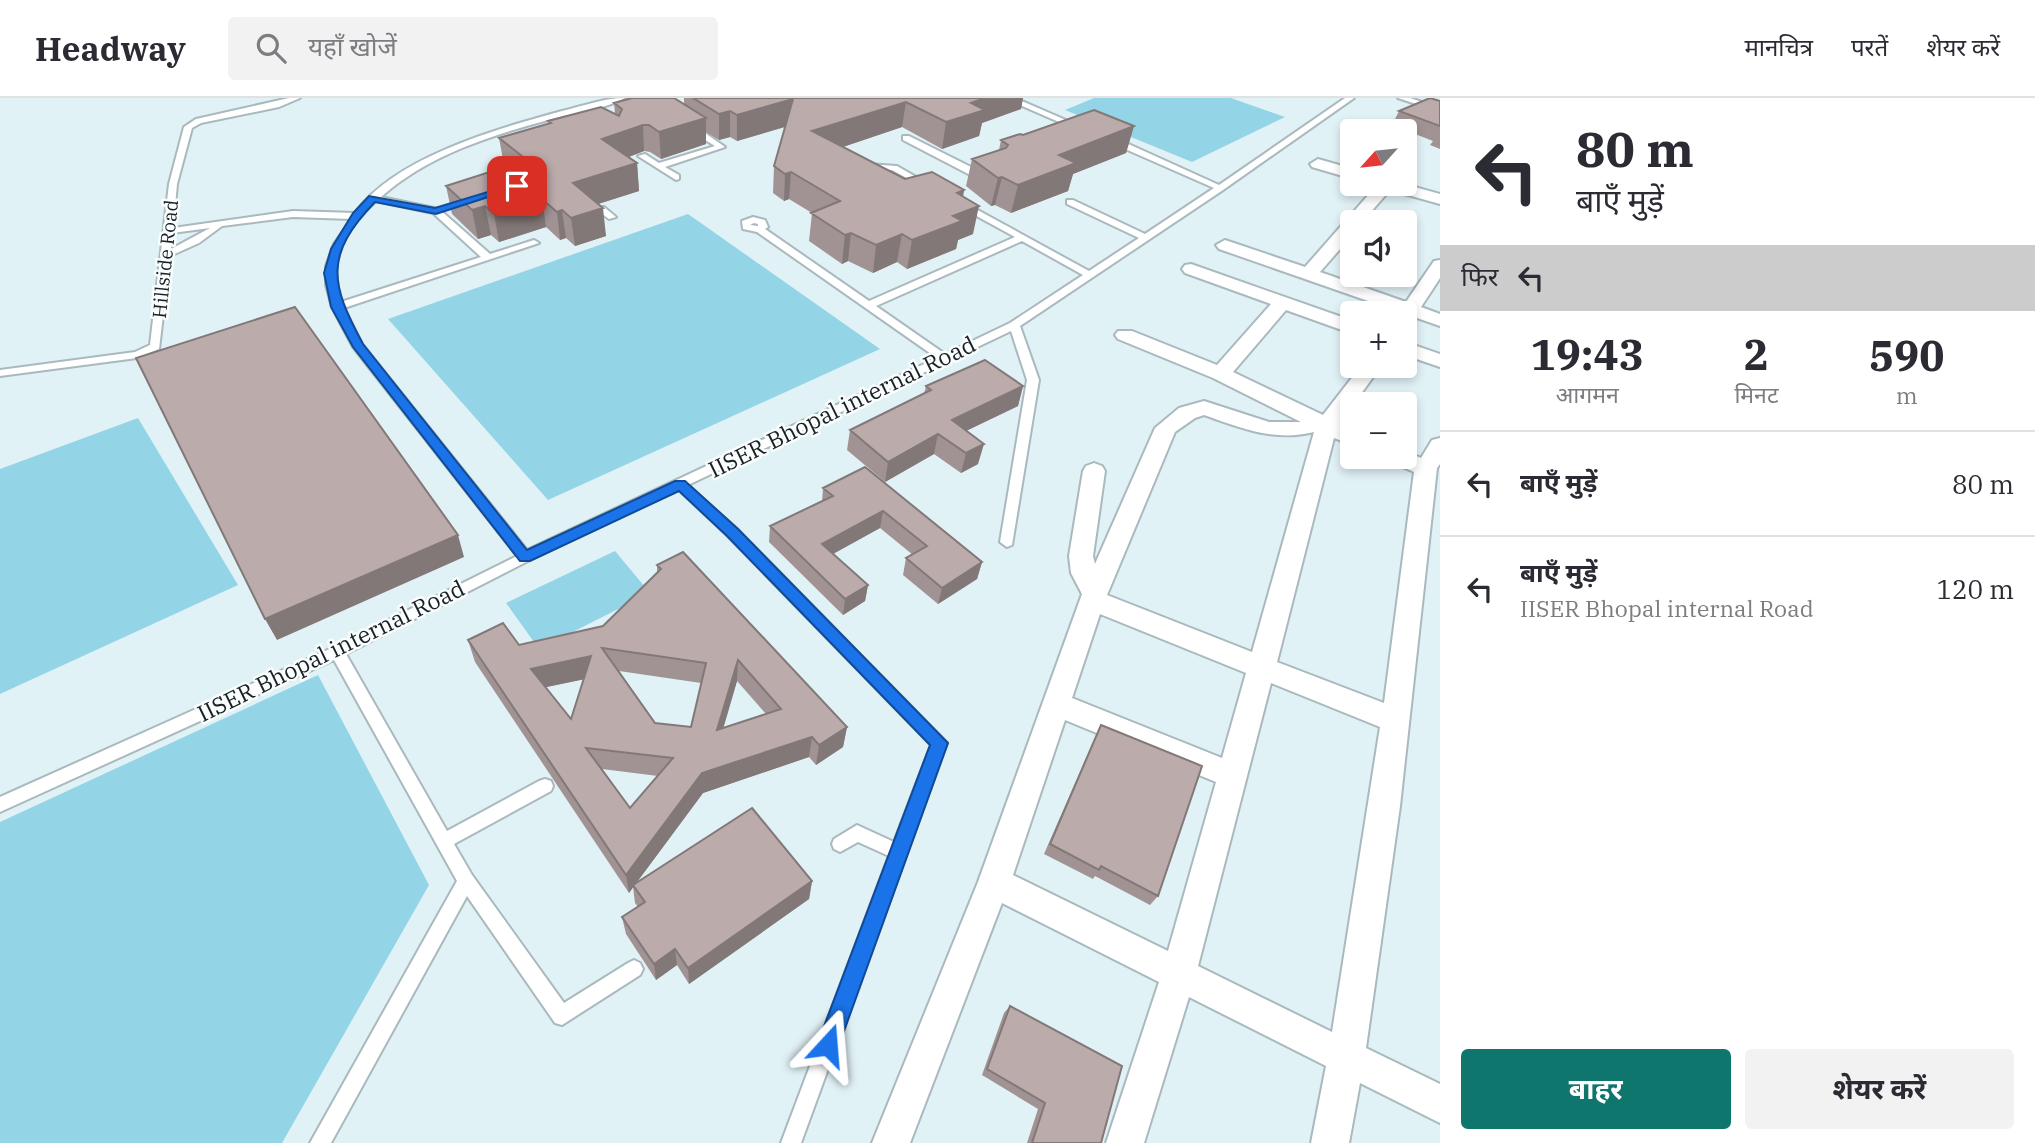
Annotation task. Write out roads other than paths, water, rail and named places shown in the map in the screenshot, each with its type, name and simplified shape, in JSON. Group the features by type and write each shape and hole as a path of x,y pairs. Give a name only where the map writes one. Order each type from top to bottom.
{"street":[{"path":"1318,164 1340,170"},
{"path":"1418,193 1440,199"},
{"path":"1364,210 1377,196"},
{"path":"1308,274 1340,238"},
{"path":"1225,245 1387,301"},
{"path":"1415,301 1440,265"},
{"path":"1191,269 1340,323"},
{"path":"1220,374 1282,303"},
{"path":"1417,312 1440,320"},
{"path":"1125,335 1220,374 1333,430"},
{"path":"1417,352 1440,361"},
{"path":"1125,1143 1179,974 1262,668 1333,430 1364,378"},
{"path":"891,1143 994,882 1094,597 1166,429 1175,420 1203,408 1267,429 1333,430"},
{"path":"1330,1143 1347,1058 1395,720 1422,457"},
{"path":"1094,471 1081,556 1083,573 1094,597 1262,668 1395,720"},
{"path":"1056,704 1233,776"},
{"path":"994,882 1440,1104"}],"lane":[{"name":"Hillside Road","path":"0,373 148,352 155,347 173,184 188,127 203,120 276,105 296,98"},
{"path":"525,557 357,345 337,307 330,273 336,249 356,216 373,198 425,162 621,98"},
{"path":"1007,98 1084,129"},
{"path":"1402,98 1440,110"},
{"name":"IISER Bhopal internal Road","path":"0,805 337,652 525,557 1014,325 1220,188 1341,99"},
{"path":"658,166 720,147 682,122"},
{"path":"1096,134 1220,188"},
{"path":"906,138 981,177 995,173"},
{"path":"642,156 676,177"},
{"path":"852,167 894,168 941,193"},
{"path":"373,198 436,211 447,208"},
{"path":"953,199 1090,275"},
{"path":"1070,202 1146,238"},
{"path":"601,209 611,217"},
{"path":"436,211 488,258"},
{"path":"169,231 293,214 356,216"},
{"path":"167,254 196,241 224,223"},
{"path":"759,229 871,304 943,357"},
{"path":"871,304 1023,237"},
{"path":"337,307 534,243"},
{"path":"1007,542 1034,380 1014,325"},
{"path":"680,484 732,532 939,743 803,1117 791,1143"},
{"path":"337,652 466,881 562,1016 634,969"},
{"path":"443,841 545,786"},
{"path":"840,844 857,833 898,852"},
{"path":"320,1143 466,881"}]}
